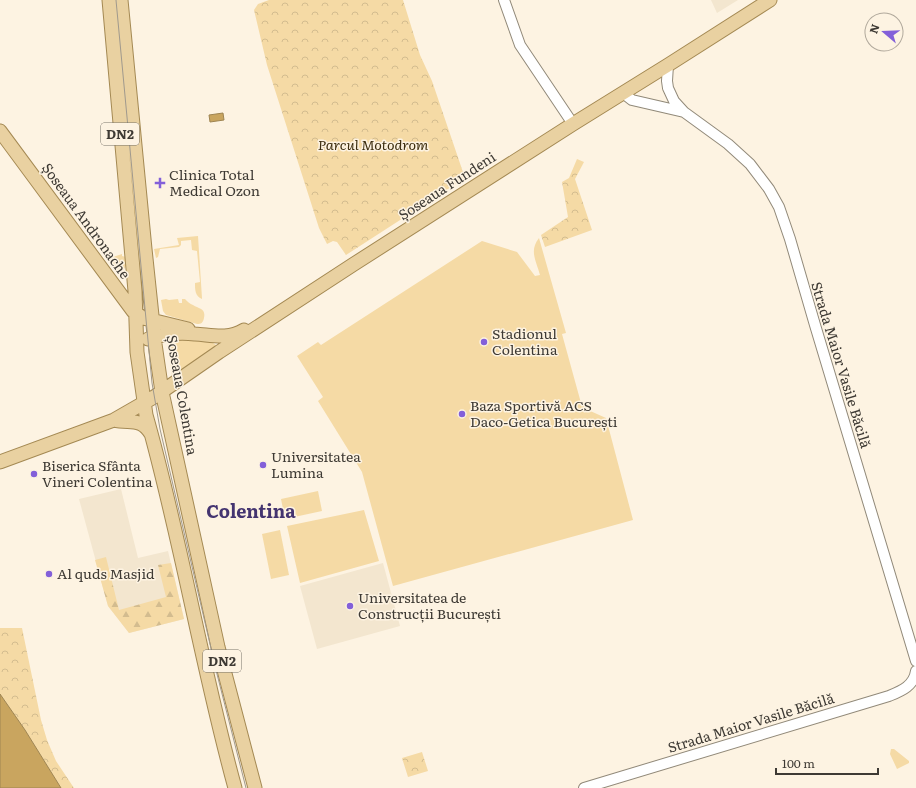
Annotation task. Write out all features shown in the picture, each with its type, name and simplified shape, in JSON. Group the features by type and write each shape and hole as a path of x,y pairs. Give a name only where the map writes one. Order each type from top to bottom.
{"main road":[{"name":"DN2","path":"109,0 136,313 137,352 144,403 218,725 235,788"},
{"name":"Șoseaua Colentina","path":"121,0 132,126 162,392 218,647 255,788"},
{"name":"Șoseaua Fundeni","path":"0,462 114,420 144,403 219,352 760,0"},
{"name":"Șoseaua Fundeni","path":"155,337 182,333 210,336 232,335 245,329 572,122 668,65 770,0"},
{"name":"Șoseaua Andronache","path":"0,131 128,305 144,318 153,320"},
{"path":"107,276 112,279 121,278 128,275 132,268"},
{"name":"Șoseaua Fundeni","path":"153,320 210,336"},
{"path":"210,336 220,342 219,352"},
{"path":"137,352 141,342 155,337"},
{"path":"114,420 139,423 146,426 151,434"}],"street":[{"path":"504,0 520,45 526,56 572,122"},
{"name":"Strada Maior Vasile Băcilă","path":"668,65 667,81 674,101 684,112 732,147 750,164 769,189 779,207 790,239 818,339 916,661"},
{"name":"Strada Maior Vasile Băcilă","path":"622,93 632,100 684,112"},
{"name":"Strada Maior Vasile Băcilă","path":"584,788 832,714 901,691 911,683 916,671"}],"shaded area":[{"path":"711,0 738,0 717,13"},
{"path":"223,113 224,120 210,122 209,115"},
{"path":"121,489 138,558 168,551 184,619 129,633 108,606 79,499"},
{"name":"Universitatea de Construcții București","path":"383,563 400,626 317,649 300,586"},
{"path":"0,694 25,730 61,788 0,788"}],"green space":[{"name":"Parcul Motodrom","path":"269,0 403,0 420,55 432,81 465,178 346,255 337,242 333,241 327,244 319,228 267,65 254,10 258,4"},
{"path":"577,159 584,162 575,179 592,230 545,247 541,235 568,217 562,182 569,178"},
{"path":"198,236 202,299 198,296 195,290 195,283 200,282 197,251 192,250 191,240 181,241 181,245 179,247 160,249 158,257 156,258 154,249 179,245 177,238"},
{"name":"Baza Sportivă ACS Daco-Getica București","path":"539,238 566,333 562,334 581,403 586,402 588,410 606,418 633,520 393,586 362,472 318,401 323,397 297,356 318,342 321,345 482,241 517,252 535,276 540,275 534,256 534,247"},
{"path":"122,254 122,256 126,257 126,264 125,268 119,272 113,268 110,262 113,257"},
{"path":"178,299 179,303 182,303 182,299 185,299 204,312 203,321 197,324 166,315 163,311 161,300"},
{"path":"187,337 213,343 216,345 216,348 172,376 168,339"},
{"path":"318,491 322,511 285,519 281,499"},
{"path":"364,510 379,561 300,583 287,526"},
{"path":"280,530 289,575 271,579 262,534"},
{"path":"106,557 119,610 166,597 158,565 171,563 184,619 129,633 108,606 95,560"},
{"path":"0,628 22,628 41,720 47,740 56,761 74,788 61,788 25,730 0,694"},
{"path":"891,749 894,749 909,761 909,763 897,769 890,754"},
{"path":"422,752 428,771 408,777 402,758"}],"tram line":[{"path":"116,0 152,383 160,429 217,674 246,788"}],"place":[{"name":"Clinica Total Medical Ozon","path":"160,183"},
{"name":"Stadionul Colentina","path":"484,342"},
{"name":"Baza Sportivă ACS Daco-Getica București","path":"462,414"},
{"name":"Universitatea Lumina","path":"263,465"},
{"name":"Biserica Sfânta Vineri Colentina","path":"34,474"},
{"name":"Al quds Masjid","path":"49,574"},
{"name":"Universitatea de Construcții București","path":"350,606"}],"district":[{"name":"Colentina","path":"251,512"}]}
